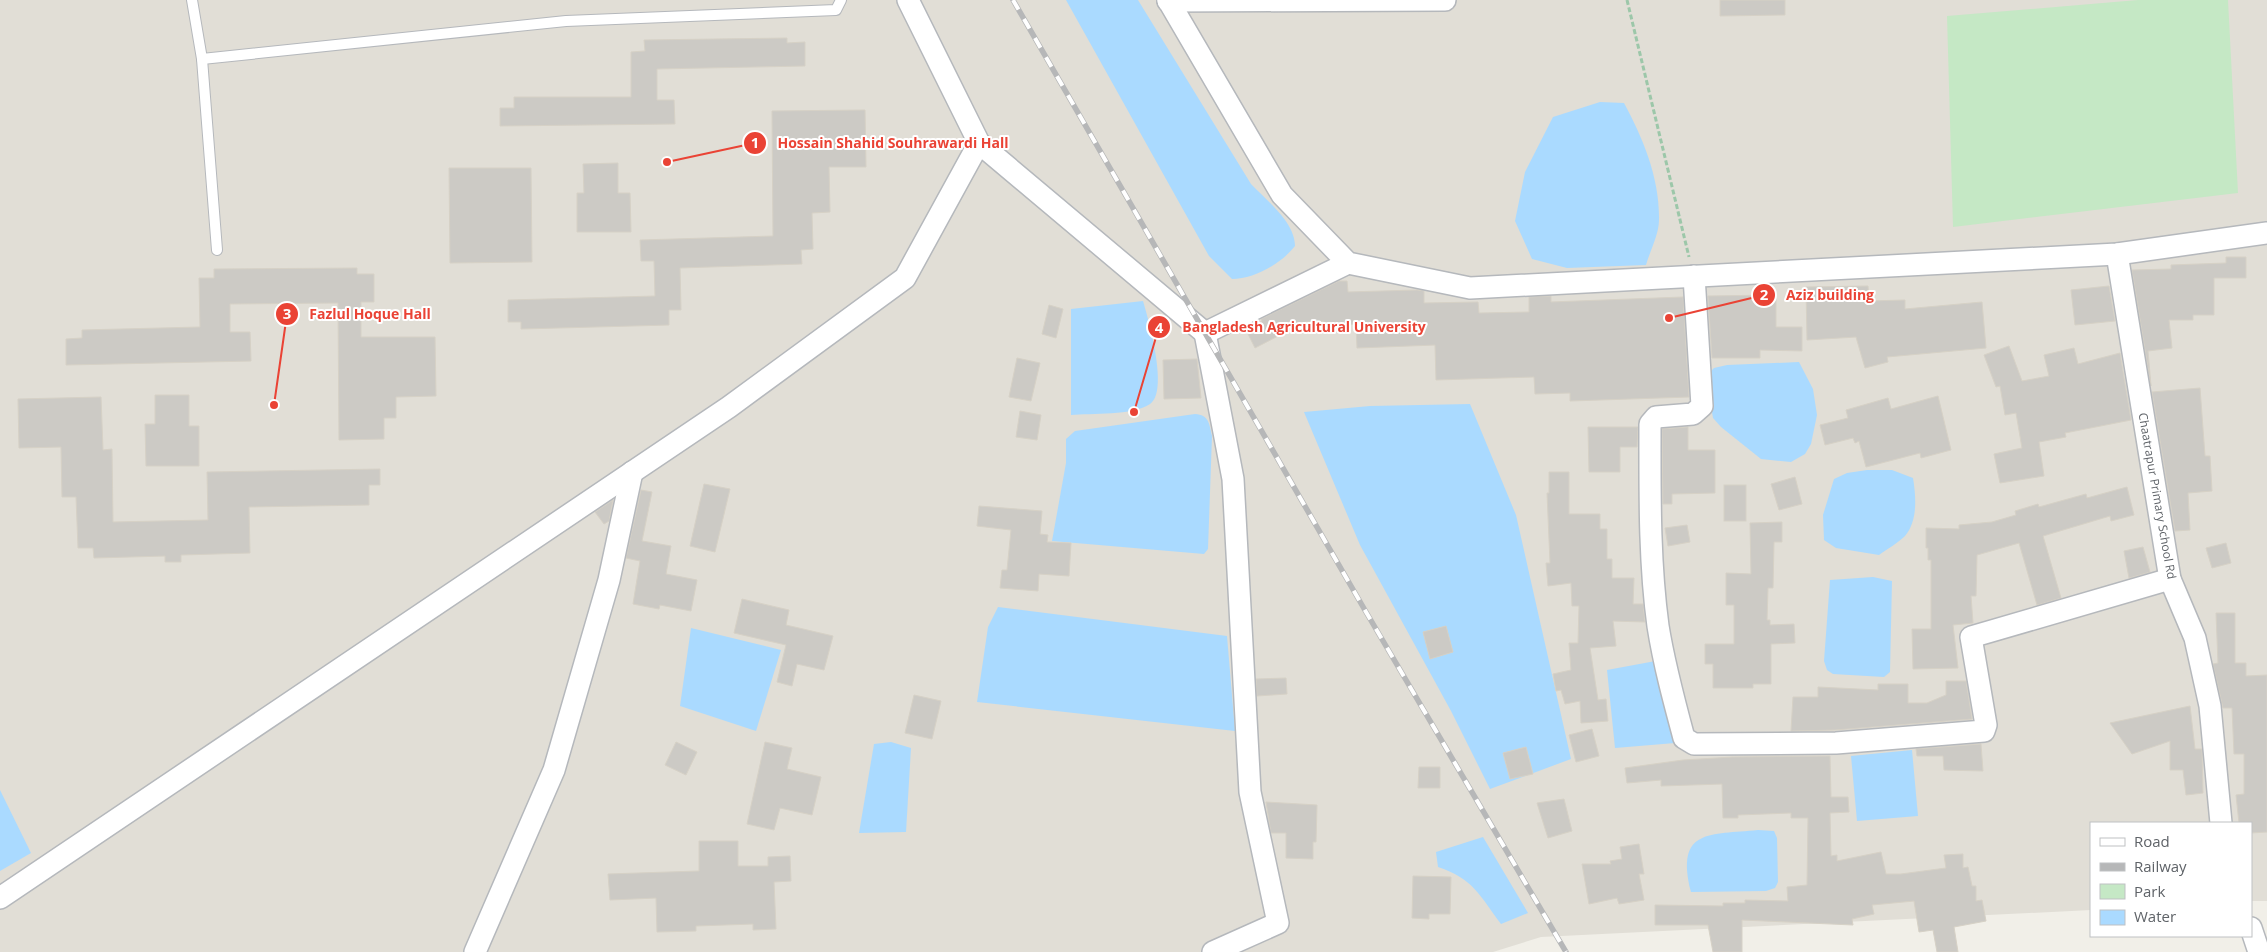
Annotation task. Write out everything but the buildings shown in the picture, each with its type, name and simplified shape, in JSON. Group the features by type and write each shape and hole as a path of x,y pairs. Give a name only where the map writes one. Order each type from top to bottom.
{"street":[{"path":"908,0 979,143 1205,333 1232,479 1250,792 1278,923 1213,952"},
{"path":"1168,0 1445,0"},
{"path":"1168,0 1282,195 1348,263 1470,288 2116,254 2267,233"},
{"path":"0,898 729,407 904,278 979,143"},
{"name":"Chaatrapur Primary School Rd","path":"2116,254 2170,579 2195,638 2210,706 2221,822"},
{"path":"1205,333 1348,263"},
{"path":"1694,276 1702,406 1693,414 1656,417 1650,424 1651,508 1658,626 1673,697 1684,738 1687,742 1704,744 1836,743 1984,731 1986,725 1972,638 2170,579"},
{"path":"475,952 554,770 609,580 632,472"},
{"path":"2252,931 2259,952"}],"lane":[{"path":"192,0 202,59 217,250"},
{"path":"202,59 566,21 836,10 841,0"}],"path":[{"path":"1627,0 1694,276"}],"shaded area":[{"path":"0,0 2267,0 2267,901 2252,901 2252,822 2090,822 2090,910 1541,937 1493,952 0,952"}],"green space":[{"path":"2138,0 2228,0 2238,193 1953,227 1947,16"}],"water":[{"path":"1066,0 1138,0 1251,184 1279,212 1290,228 1295,246 1289,253 1275,264 1258,273 1232,279 1209,256"},
{"path":"1600,102 1624,103 1638,130 1649,159 1657,189 1659,225 1646,265 1567,268 1532,259 1515,221 1525,172 1553,117"},
{"path":"1143,301 1158,371 1158,386 1155,397 1150,404 1143,408 1123,412 1071,415 1071,309"},
{"path":"1799,362 1813,389 1817,415 1811,444 1805,454 1791,462 1761,459 1721,427 1713,418 1706,376 1714,368 1727,365"},
{"path":"1470,404 1516,515 1571,759 1490,789 1451,711 1360,545 1304,412 1370,406"},
{"path":"1195,414 1206,418 1212,436 1208,549 1204,554 1052,541 1066,463 1066,439 1075,431"},
{"path":"1867,470 1892,470 1913,478 1914,485 1915,508 1909,530 1902,539 1879,555 1836,548 1824,540 1823,515 1834,479 1847,473"},
{"path":"1873,577 1892,581 1890,672 1884,677 1833,674 1827,670 1824,661 1830,580"},
{"path":"998,607 1227,636 1235,731 977,702 988,627"},
{"path":"691,628 781,650 756,731 680,706"},
{"path":"1661,660 1675,743 1615,748 1607,670"},
{"path":"891,742 911,748 906,832 859,833 874,744"},
{"path":"1912,750 1918,816 1857,821 1851,756"},
{"path":"0,790 31,853 0,871"},
{"path":"1758,830 1774,831 1777,838 1778,882 1775,888 1766,891 1691,892 1687,871 1688,856 1693,846 1700,839 1711,835"},
{"path":"1483,837 1528,913 1501,924 1475,889 1460,877 1438,867 1436,852"}],"railway":[{"path":"1013,0 1366,612 1566,952"}],"place":[{"name":"Hossain Shahid Souhrawardi Hall","path":"667,162"},
{"name":"Aziz building","path":"1669,318"},
{"name":"Fazlul Hoque Hall","path":"274,405"},
{"name":"Bangladesh Agricultural University","path":"1134,412"}]}
